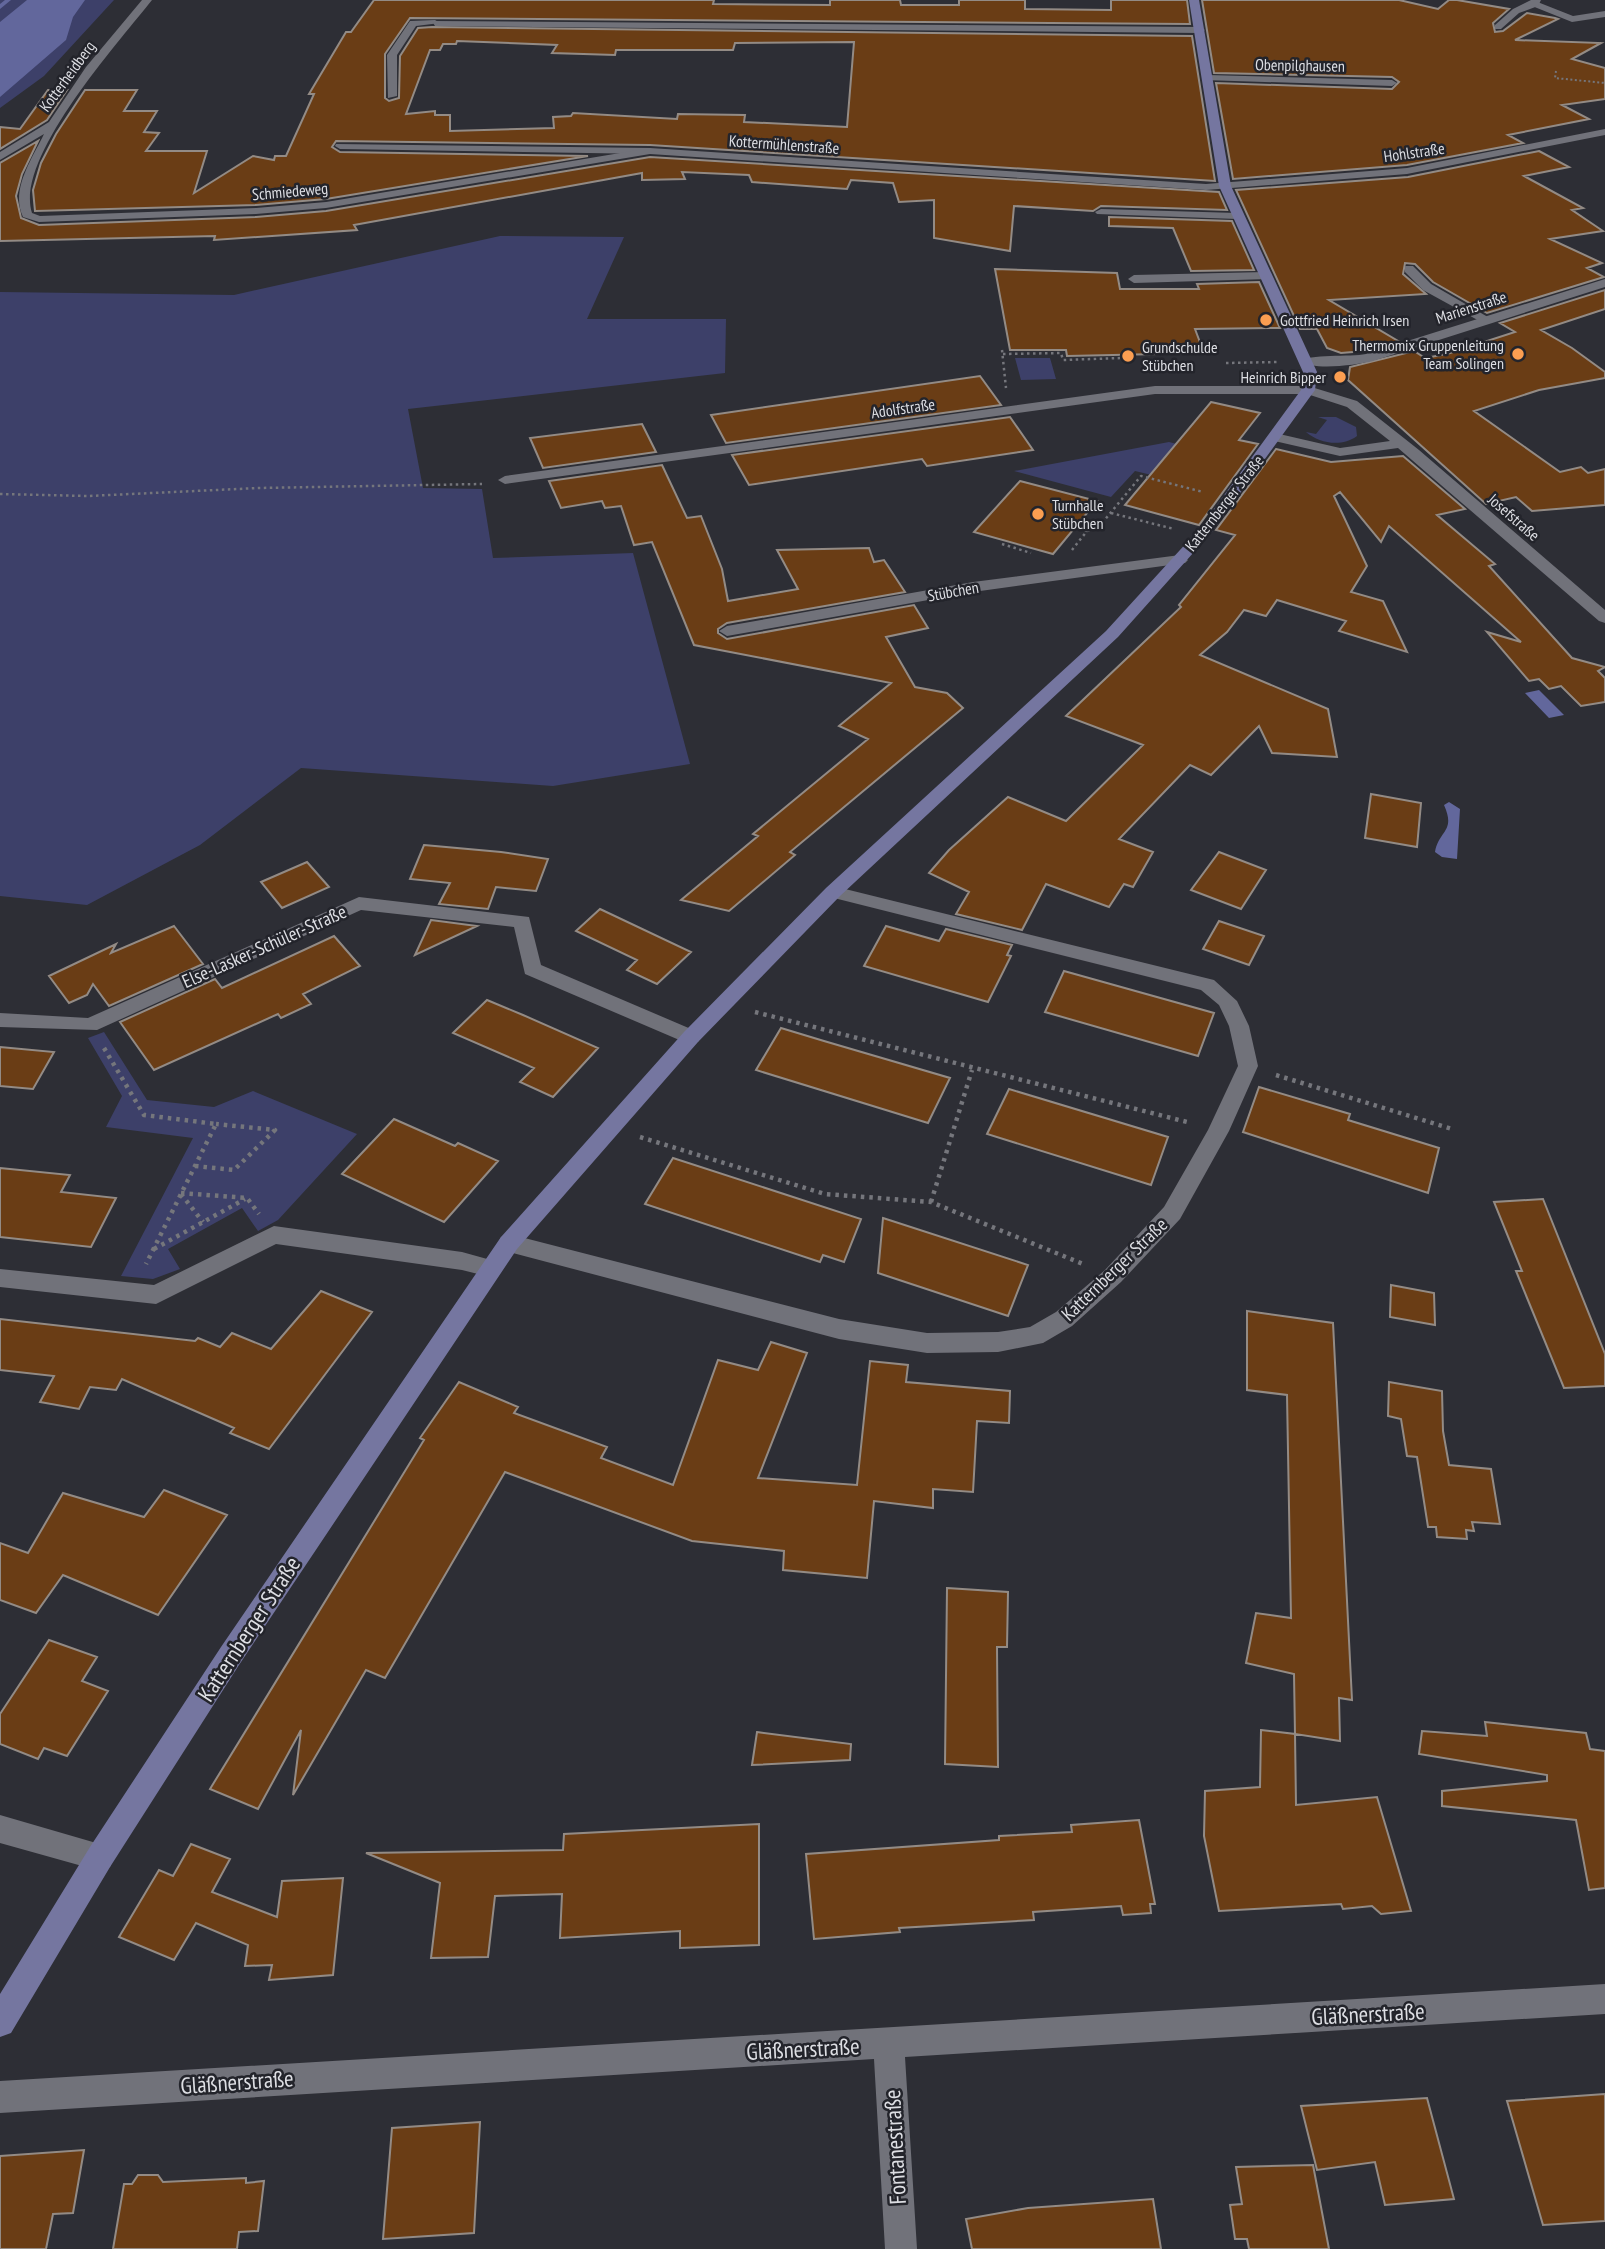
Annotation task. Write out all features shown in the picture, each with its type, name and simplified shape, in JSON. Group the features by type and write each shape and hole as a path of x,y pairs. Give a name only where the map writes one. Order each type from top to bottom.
{"street":[{"name":"Kotterheidberg","path":"0,157 53,124 90,69 147,0"},
{"path":"1194,0 1225,186 1306,362 1310,372 1308,390"},
{"path":"1498,27 1516,11 1535,2 1572,19 1605,14"},
{"path":"392,96 392,55 413,23 1200,30"},
{"name":"Obenpilghausen","path":"1208,78 1392,83"},
{"name":"Schmiedeweg","path":"53,124 48,140 31,170 24,207 27,215 39,219 256,211 326,205 650,151"},
{"name":"Hohlstraße","path":"1225,186 1407,171 1605,132"},
{"name":"Kottermühlenstraße","path":"340,146 650,151 1225,186"},
{"path":"1101,212 1237,216"},
{"path":"1409,269 1427,287 1487,320"},
{"path":"1134,279 1265,276"},
{"name":"Marienstraße","path":"1306,362 1360,360 1605,283"},
{"name":"Adolfstraße","path":"505,480 1155,390 1308,390"},
{"name":"Katternberger Straße","path":"0,2022 100,1857 290,1565 509,1243 691,1037 833,892 1112,634 1201,536 1308,390"},
{"name":"Josefstraße","path":"1308,390 1352,404 1605,618"},
{"path":"1275,437 1340,452 1401,443"},
{"name":"Stübchen","path":"727,631 973,587 1180,560"},
{"path":"833,892 1207,985 1227,1001 1239,1026 1248,1066"},
{"name":"Else-Lasker-Schüler-Straße","path":"0,1020 90,1025 359,903 523,922 532,969 691,1037"},
{"name":"Katternberger Straße","path":"509,1243 839,1329 928,1343 998,1342 1035,1336 1065,1319 1113,1276 1172,1213 1218,1131 1248,1066"},
{"path":"0,1278 156,1295 274,1235 462,1261 490,1268"},
{"path":"0,1829 100,1857"},
{"name":"Gläßnerstraße","path":"0,2097 1605,1999"},
{"name":"Fontanestraße","path":"890,2044 901,2249"}],"path":[{"path":"1556,71 1555,78 1605,83"},
{"path":"1003,354 1061,353 1063,360 1122,358"},
{"path":"1222,363 1283,362"},
{"path":"1075,527 1087,531 1098,528 1141,476 1229,499"},
{"path":"0,494 88,496 246,488 482,484 505,480"},
{"path":"1111,513 1201,536"},
{"path":"1071,551 1087,531"},
{"path":"724,1003 972,1070 1182,1121"},
{"path":"90,1025 144,1115 275,1130 234,1170 195,1166"},
{"path":"1248,1066 1452,1129"},
{"path":"931,1202 972,1070"},
{"path":"131,1293 216,1124"},
{"path":"610,1128 825,1194 931,1202 1058,1254"},
{"path":"181,1193 247,1198 274,1235"},
{"path":"181,1193 203,1222"},
{"path":"153,1249 247,1198"}],"shaded area":[{"path":"0,0 114,0 44,76 0,108"},
{"path":"27,0 85,0 73,17 66,40 0,97 0,22"},
{"path":"500,236 624,237 587,319 726,319 725,373 408,409 423,488 482,489 493,558 633,553 690,764 553,786 301,768 200,845 87,905 0,896 0,292 234,295"},
{"path":"1015,358 1050,358 1056,379 1021,380"},
{"path":"1318,417 1336,417 1356,427 1357,436 1338,443 1318,439 1306,432 1316,434 1327,420"},
{"path":"1169,442 1228,457 1205,488 1135,471 1111,497 1014,471"},
{"path":"1539,690 1564,715 1549,718 1525,693"},
{"path":"1449,802 1460,809 1457,859 1442,857 1435,852 1447,826 1444,805"},
{"path":"104,1032 147,1100 214,1107 253,1091 357,1134 278,1220 258,1231 242,1208 168,1249 180,1269 153,1279 121,1276 193,1138 106,1127 122,1096 88,1038"}],"building":[{"path":"374,0 714,0 713,4 830,5 830,0 900,0 901,5 959,5 959,0 1025,0 1025,9 1111,10 1111,0 1187,0 1190,24 410,18 385,54 385,98 389,101 399,98 400,56 418,28 1192,36 1215,181 650,145 336,141 332,147 340,152 588,156 326,199 256,205 35,211 33,190 41,163 56,134 85,90 137,90 124,111 157,111 144,132 159,133 146,151 207,151 194,193 253,156 274,160 275,156 286,156 314,94 309,94 346,32 351,32","holes":["457,41 557,45 552,53 615,55 616,50 733,50 735,43 854,42 847,127 744,122 745,115 678,114 677,119 573,113 571,116 553,117 554,128 450,131 450,115 435,115 435,111 406,114 430,50 440,50 443,44 456,44"]},
{"path":"1202,0 1399,0 1438,9 1449,0 1457,0 1509,9 1493,23 1495,32 1503,31 1527,13 1555,18 1558,19 1515,40 1601,43 1572,59 1605,68 1605,99 1562,105 1589,119 1508,135 1523,143 1407,165 1233,179 1216,83 1392,89 1399,82 1392,77 1214,73"},
{"path":"48,90 67,90 47,120 0,149 0,127 20,129"},
{"path":"38,141 22,174 16,196 21,218 39,225 256,217 326,211 650,157 1219,192 1227,210 1101,206 1093,211 1014,206 1010,251 934,238 934,200 899,202 893,183 851,180 847,189 752,182 749,175 682,172 685,179 642,180 642,173 354,225 357,230 214,240 215,236 0,241 0,163"},
{"path":"1539,151 1569,167 1524,176 1583,208 1572,210 1603,231 1550,239 1602,263 1587,268 1604,277 1487,313 1433,282 1415,264 1405,263 1403,274 1426,294 1329,300 1398,341 1365,351 1341,353 1327,348 1317,329 1300,329 1236,190 1408,177"},
{"path":"1109,217 1232,221 1254,270 1191,271 1173,228 1109,226"},
{"path":"995,269 1117,273 1120,289 1199,289 1197,284 1259,282 1280,328 1195,329 1204,353 1067,356 1066,350 1010,350"},
{"path":"1605,290 1605,309 1541,330 1605,372 1605,378 1539,390 1474,411 1560,472 1581,467 1588,473 1605,469 1605,505 1532,511 1516,497 1486,504 1348,380 1350,367 1414,351 1425,358 1447,354 1515,332 1500,323"},
{"path":"980,376 1001,405 726,443 711,415"},
{"path":"1211,402 1260,413 1239,440 1258,444 1199,525 1125,505"},
{"path":"1010,417 1033,450 927,466 922,459 749,485 732,455"},
{"path":"642,424 656,452 543,468 530,438"},
{"path":"1276,449 1331,462 1403,456 1465,509 1437,515 1495,564 1489,566 1572,658 1605,667 1598,671 1605,678 1605,702 1581,706 1561,686 1549,689 1539,679 1529,681 1487,632 1521,642 1389,526 1381,542 1340,492 1334,496 1367,566 1351,592 1383,601 1407,652 1339,631 1346,621 1277,600 1266,616 1244,610 1227,632 1200,655 1328,709 1337,757 1272,753 1259,726 1211,775 1190,765 1119,839 1153,852 1133,887 1124,884 1109,907 1046,884 1022,930 956,914 969,892 929,873 949,850 1008,797 1066,821 1143,745 1066,716 1181,607 1179,605 1235,535 1216,530"},
{"path":"662,465 687,518 701,516 722,569 728,601 798,589 777,550 869,548 874,562 884,560 905,592 727,623 718,629 718,633 727,639 914,605 928,628 886,637 915,687 947,693 963,708 790,852 795,855 729,911 681,900 758,836 753,834 868,739 839,726 891,683 694,645 652,542 634,545 621,506 605,508 602,501 561,508 549,481"},
{"name":"Turnhalle Stübchen","path":"1020,481 1097,501 1053,554 974,532"},
{"path":"1371,794 1421,803 1417,847 1365,838"},
{"path":"424,845 548,859 536,891 496,887 488,909 439,904 450,883 410,879"},
{"path":"1219,852 1266,870 1241,909 1191,890"},
{"path":"307,862 329,887 282,908 261,882"},
{"path":"600,909 691,952 657,984 627,970 637,960 576,931"},
{"path":"431,920 477,926 415,955"},
{"path":"1219,921 1264,936 1249,965 1203,949"},
{"path":"174,926 203,964 109,1006 93,984 87,995 69,1003 49,976 116,944 111,953"},
{"path":"886,926 939,941 946,929 1012,945 1007,955 1011,956 988,1002 864,966"},
{"path":"334,936 360,966 303,994 311,1004 281,1018 278,1014 154,1070 120,1022 215,979 222,988"},
{"path":"1064,971 1214,1013 1198,1056 1045,1012"},
{"path":"487,1000 598,1048 553,1097 520,1082 534,1068 453,1033"},
{"path":"781,1028 950,1078 928,1123 756,1070"},
{"path":"0,1047 54,1052 33,1089 0,1086"},
{"path":"1259,1087 1350,1114 1348,1120 1439,1148 1428,1193 1243,1132"},
{"path":"1009,1089 1168,1137 1151,1185 987,1134"},
{"path":"394,1119 455,1146 458,1143 498,1161 444,1222 342,1174"},
{"path":"673,1158 861,1219 844,1262 823,1255 820,1262 645,1204"},
{"path":"0,1168 70,1175 61,1192 116,1198 91,1247 0,1237"},
{"path":"1543,1199 1605,1354 1605,1386 1564,1388 1516,1271 1522,1271 1494,1202"},
{"path":"883,1218 1028,1265 1008,1316 878,1273"},
{"path":"1391,1285 1434,1293 1435,1325 1390,1317"},
{"path":"321,1291 372,1312 269,1449 230,1433 234,1428 122,1379 116,1390 90,1387 79,1409 40,1402 54,1376 0,1370 0,1319 195,1341 198,1338 220,1347 232,1333 271,1349"},
{"path":"1247,1311 1333,1323 1352,1700 1339,1698 1340,1741 1295,1734 1294,1674 1246,1663 1256,1613 1291,1618 1287,1395 1247,1390"},
{"path":"771,1342 807,1353 758,1478 857,1485 870,1361 908,1365 906,1382 1010,1391 1009,1423 977,1421 973,1492 933,1489 933,1508 874,1501 867,1578 783,1570 784,1551 692,1541 505,1472 385,1678 366,1670 293,1795 301,1730 258,1809 210,1789 424,1440 420,1438 459,1382 518,1407 514,1413 607,1447 601,1458 673,1485 718,1360 758,1370"},
{"path":"1389,1382 1442,1391 1443,1431 1449,1465 1491,1469 1500,1524 1472,1522 1474,1531 1466,1530 1467,1539 1437,1537 1436,1527 1428,1527 1417,1457 1407,1456 1401,1419 1388,1416"},
{"path":"164,1490 227,1515 158,1615 63,1575 36,1613 0,1600 0,1543 28,1553 63,1493 144,1517"},
{"path":"947,1588 1008,1592 1007,1647 997,1647 998,1767 945,1764"},
{"path":"49,1640 97,1657 82,1681 108,1691 67,1756 44,1748 38,1759 0,1744 0,1714"},
{"path":"1485,1722 1586,1733 1590,1749 1605,1751 1605,1888 1589,1890 1576,1820 1442,1806 1442,1791 1547,1781 1547,1775 1419,1754 1422,1731 1487,1736"},
{"path":"1261,1730 1295,1734 1296,1805 1377,1797 1411,1911 1381,1914 1372,1906 1343,1909 1341,1904 1219,1911 1204,1836 1205,1791 1260,1787"},
{"path":"757,1732 851,1744 850,1760 752,1765"},
{"path":"1139,1820 1155,1904 1150,1904 1151,1913 1123,1915 1121,1906 1033,1912 1034,1920 899,1928 900,1932 814,1939 806,1854 999,1840 999,1836 1072,1832 1071,1825"},
{"path":"759,1824 759,1945 680,1948 680,1931 560,1938 562,1894 495,1896 488,1957 431,1958 440,1883 366,1853 563,1850 564,1834"},
{"path":"191,1844 230,1859 212,1892 277,1917 282,1881 343,1878 333,1975 269,1980 272,1965 245,1966 248,1945 196,1923 174,1960 119,1937 159,1870 173,1876"},
{"path":"1605,2094 1605,2221 1543,2225 1507,2101"},
{"path":"1427,2098 1454,2199 1385,2205 1375,2162 1317,2170 1301,2106"},
{"path":"480,2122 474,2233 383,2239 392,2128"},
{"path":"84,2150 73,2213 53,2214 46,2249 0,2249 0,2156"},
{"path":"1313,2165 1329,2249 1249,2249 1247,2239 1235,2239 1230,2205 1242,2204 1236,2167"},
{"path":"138,2175 158,2175 163,2182 246,2178 246,2183 264,2181 258,2231 239,2232 237,2249 113,2249 124,2184 132,2184"},
{"path":"1153,2199 1161,2249 972,2249 966,2219 1028,2208"}],"waterway":[{"path":"0,7 8,0"}],"place":[{"name":"Gottfried Heinrich Irsen","path":"1266,320"},
{"name":"Thermomix Gruppenleitung Team Solingen","path":"1518,354"},
{"name":"Grundschulde Stübchen","path":"1128,356"},
{"name":"Heinrich Bipper","path":"1340,377"},
{"name":"Turnhalle Stübchen","path":"1038,514"}]}
